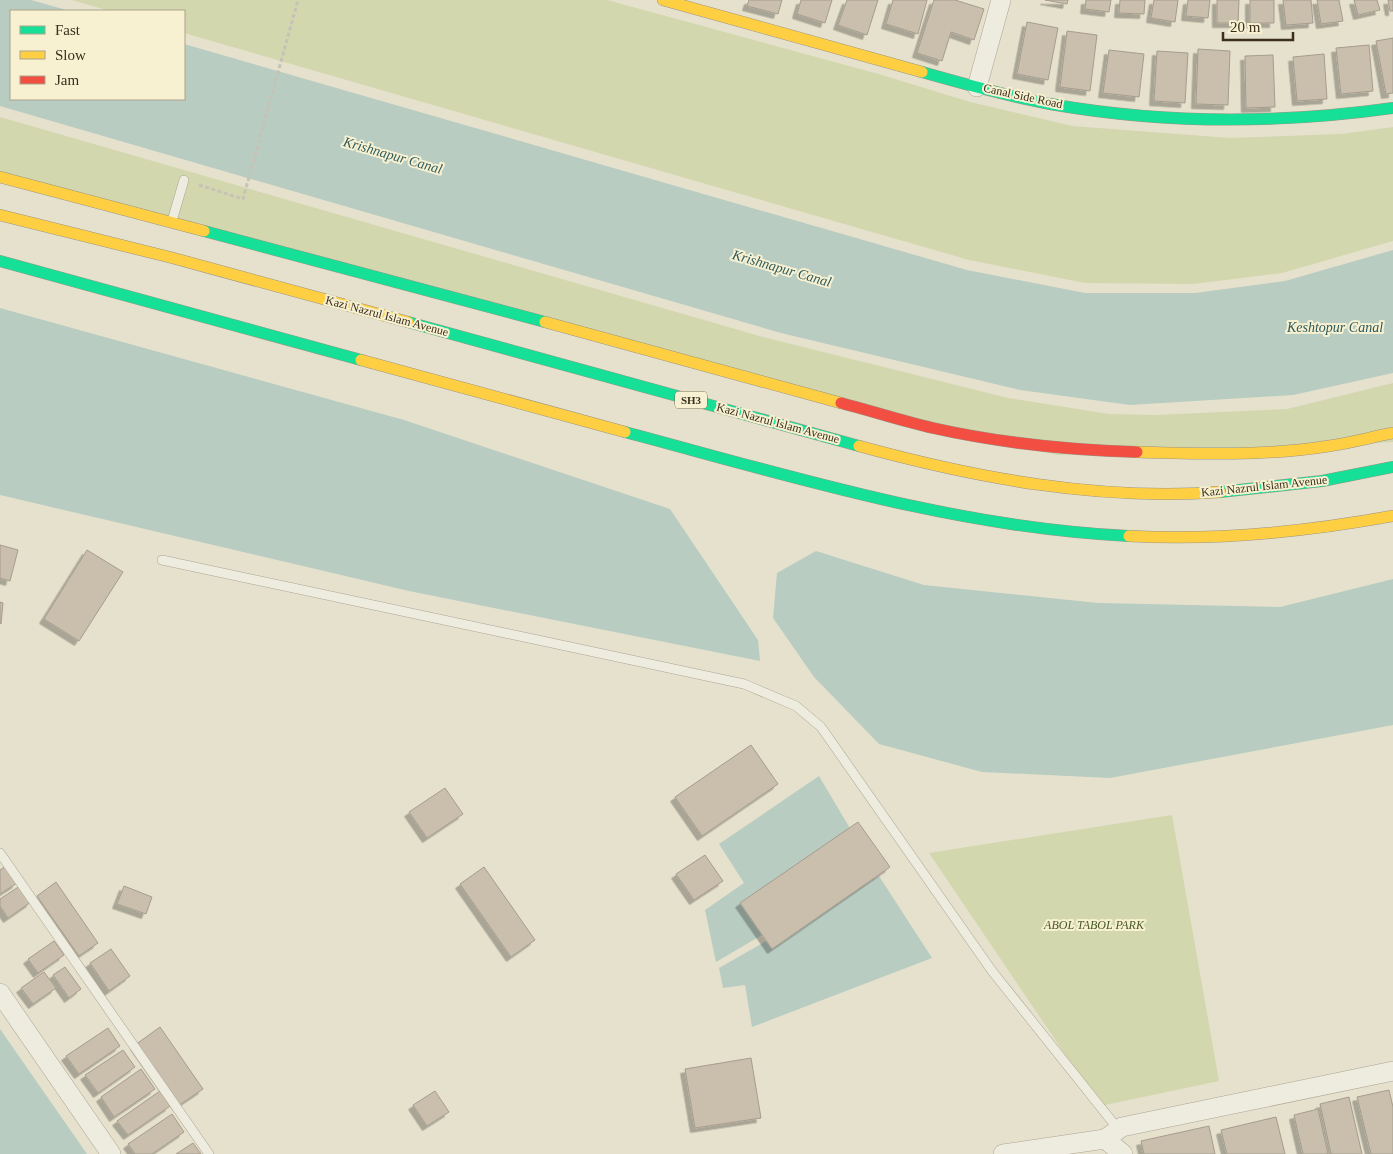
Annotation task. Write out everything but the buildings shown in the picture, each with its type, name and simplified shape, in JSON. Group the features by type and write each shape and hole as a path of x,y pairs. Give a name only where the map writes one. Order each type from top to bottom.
{"main road":[{"name":"Canal Side Road","path":"662,0 977,86 1050,104 1110,112 1221,120 1337,116 1393,108"},
{"path":"0,177 171,224 641,347 932,428 976,437 1073,450 1130,454 1249,454 1330,446 1393,433"},
{"name":"Kazi Nazrul Islam Avenue","path":"0,215 169,257 914,461 1018,481 1106,492 1196,493 1277,487 1393,468"},
{"path":"0,261 882,500 1008,525 1134,538 1198,537 1276,533 1393,516"}],"street":[{"path":"977,86 1001,0"},
{"path":"0,993 110,1154"},
{"path":"1004,1154 1111,1134 1393,1071"},
{"path":"1111,1134 1122,1154"}],"lane":[{"path":"171,224 184,180"},
{"path":"162,560 744,684 796,706 821,727 992,970 1111,1134"},
{"path":"0,853 209,1154"}],"path":[{"path":"184,180 243,199 298,0"}],"green space":[{"path":"72,0 607,0 882,75 970,102 1072,126 1230,138 1342,134 1393,127 1393,241 1282,273 1193,284 1085,283 969,260 185,33 185,10 107,10"},
{"path":"0,117 763,337 1008,398 1109,414 1156,415 1287,409 1393,383 1393,442 1057,455 0,180"},
{"name":"ABOL TABOL PARK","path":"1172,815 1219,1081 1100,1106 929,853"}],"water":[{"name":"Keshtopur Canal","path":"0,0 31,0 66,10 10,10 10,100 185,100 185,44 967,270 1085,293 1195,293 1285,281 1393,250 1393,373 1293,395 1130,405 1020,390 781,333 0,106"},
{"path":"0,308 404,420 670,509 758,640 760,661 409,591 0,495"},
{"path":"816,551 924,585 1098,603 1280,607 1393,579 1393,725 1110,778 982,772 879,744 814,677 773,618 777,573"},
{"path":"819,776 874,869 716,962 705,910 744,883 719,844"},
{"path":"879,876 932,958 752,1027 745,985 723,988 719,968"},
{"path":"0,1029 87,1154 0,1154"}],"traffic: fast":[{"path":"922,72 1034,101 1093,111 1136,115 1222,120 1264,119 1307,117 1393,108"},
{"path":"204,231 545,322"},
{"path":"0,261 361,360"},
{"path":"408,322 859,446"},
{"path":"625,432 874,498 1001,523 1129,536"},
{"path":"1220,492 1322,481 1393,467"}],"traffic: slow":[{"path":"663,0 922,72"},
{"path":"0,177 204,231"},
{"path":"0,215 169,257 408,322"},
{"path":"545,322 841,403"},
{"path":"361,360 625,432"},
{"path":"1137,452 1257,453 1337,445 1393,433"},
{"path":"859,446 903,458 992,477 1083,490 1174,494 1220,492"},
{"path":"1129,536 1195,537 1261,534 1327,527 1393,516"}],"traffic: jam":[{"path":"841,403 921,425 984,438 1086,450 1137,452"}],"water label":[{"name":"Krishnapur Canal","path":"393,155"},
{"name":"Krishnapur Canal","path":"782,268"}]}
